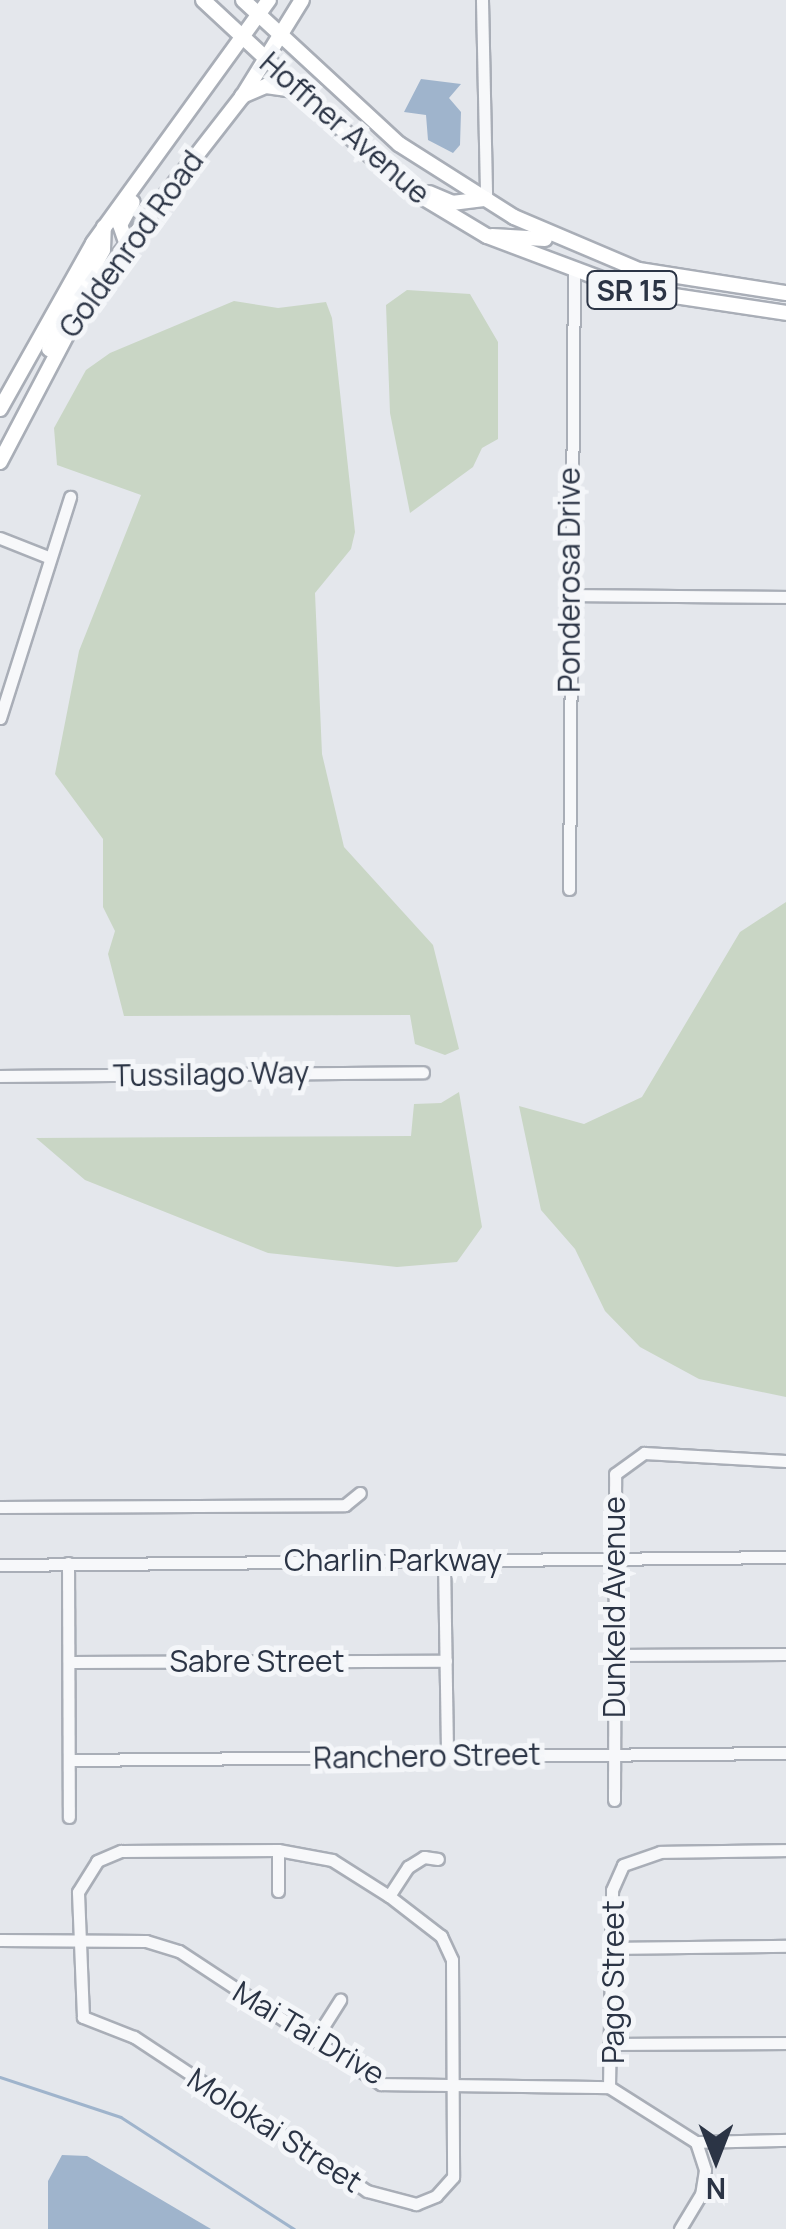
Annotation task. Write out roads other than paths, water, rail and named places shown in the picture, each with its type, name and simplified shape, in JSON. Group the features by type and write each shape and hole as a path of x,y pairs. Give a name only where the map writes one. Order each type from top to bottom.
{"main road":[{"name":"Hoffner Avenue","path":"204,0 367,156 486,236 574,272 668,298 786,313"},
{"name":"Hoffner Avenue","path":"243,0 399,144 486,199 619,264 679,280 786,293"},
{"name":"Goldenrod Road","path":"0,409 104,227 269,0"},
{"name":"Goldenrod Road","path":"0,462 46,364 126,242 242,96 302,0"},
{"path":"242,96 266,86 300,94"},
{"path":"126,242 120,225 125,212 163,163 175,134"},
{"path":"367,156 437,198 486,199"},
{"path":"46,364 51,338 103,250 104,227"},
{"path":"486,236 524,234 619,264"}],"street":[{"path":"482,0 486,199"},
{"name":"Ponderosa Drive","path":"570,889 568,595 574,272"},
{"path":"0,718 70,497"},
{"path":"0,538 48,557"},
{"path":"568,595 786,596"},
{"name":"Tussilago Way","path":"0,1076 423,1072"},
{"name":"Dunkeld Avenue","path":"614,1800 611,1490 625,1462 644,1453 786,1461"},
{"path":"0,1507 345,1505 360,1494"},
{"name":"Charlin Parkway","path":"0,1564 786,1558"},
{"path":"444,1560 447,1756"},
{"path":"68,1563 69,1817"},
{"path":"614,1655 786,1654"},
{"name":"Sabre Street","path":"69,1662 446,1661"},
{"name":"Ranchero Street","path":"69,1760 786,1752"},
{"path":"278,1850 278,1891"},
{"path":"80,1939 78,1892 98,1861 122,1851 278,1850 332,1860 390,1896 441,1936 452,1960 455,2083"},
{"name":"Pago Street","path":"608,2087 613,2044 612,1890 623,1866 637,1856 786,1850"},
{"path":"390,1896 408,1867 424,1857 438,1860"},
{"name":"Molokai Street","path":"80,1939 83,2017 134,2036 367,2191 392,2201 416,2204 436,2196 453,2178 455,2083"},
{"name":"Mai Tai Drive","path":"0,1940 146,1941 179,1952 382,2084 421,2089 455,2083 608,2087"},
{"path":"612,1948 786,1946"},
{"path":"314,2042 340,2000"},
{"path":"613,2044 786,2042"},
{"path":"608,2087 696,2142 786,2140"},
{"path":"680,2229 702,2194 705,2170 696,2142"}],"water":[{"path":"421,79 461,84 449,98 461,112 460,145 453,153 428,140 426,115 404,112"},
{"path":"62,2155 87,2156 211,2229 48,2229 48,2181"}],"waterway":[{"path":"0,2077 121,2117 294,2229"}]}
